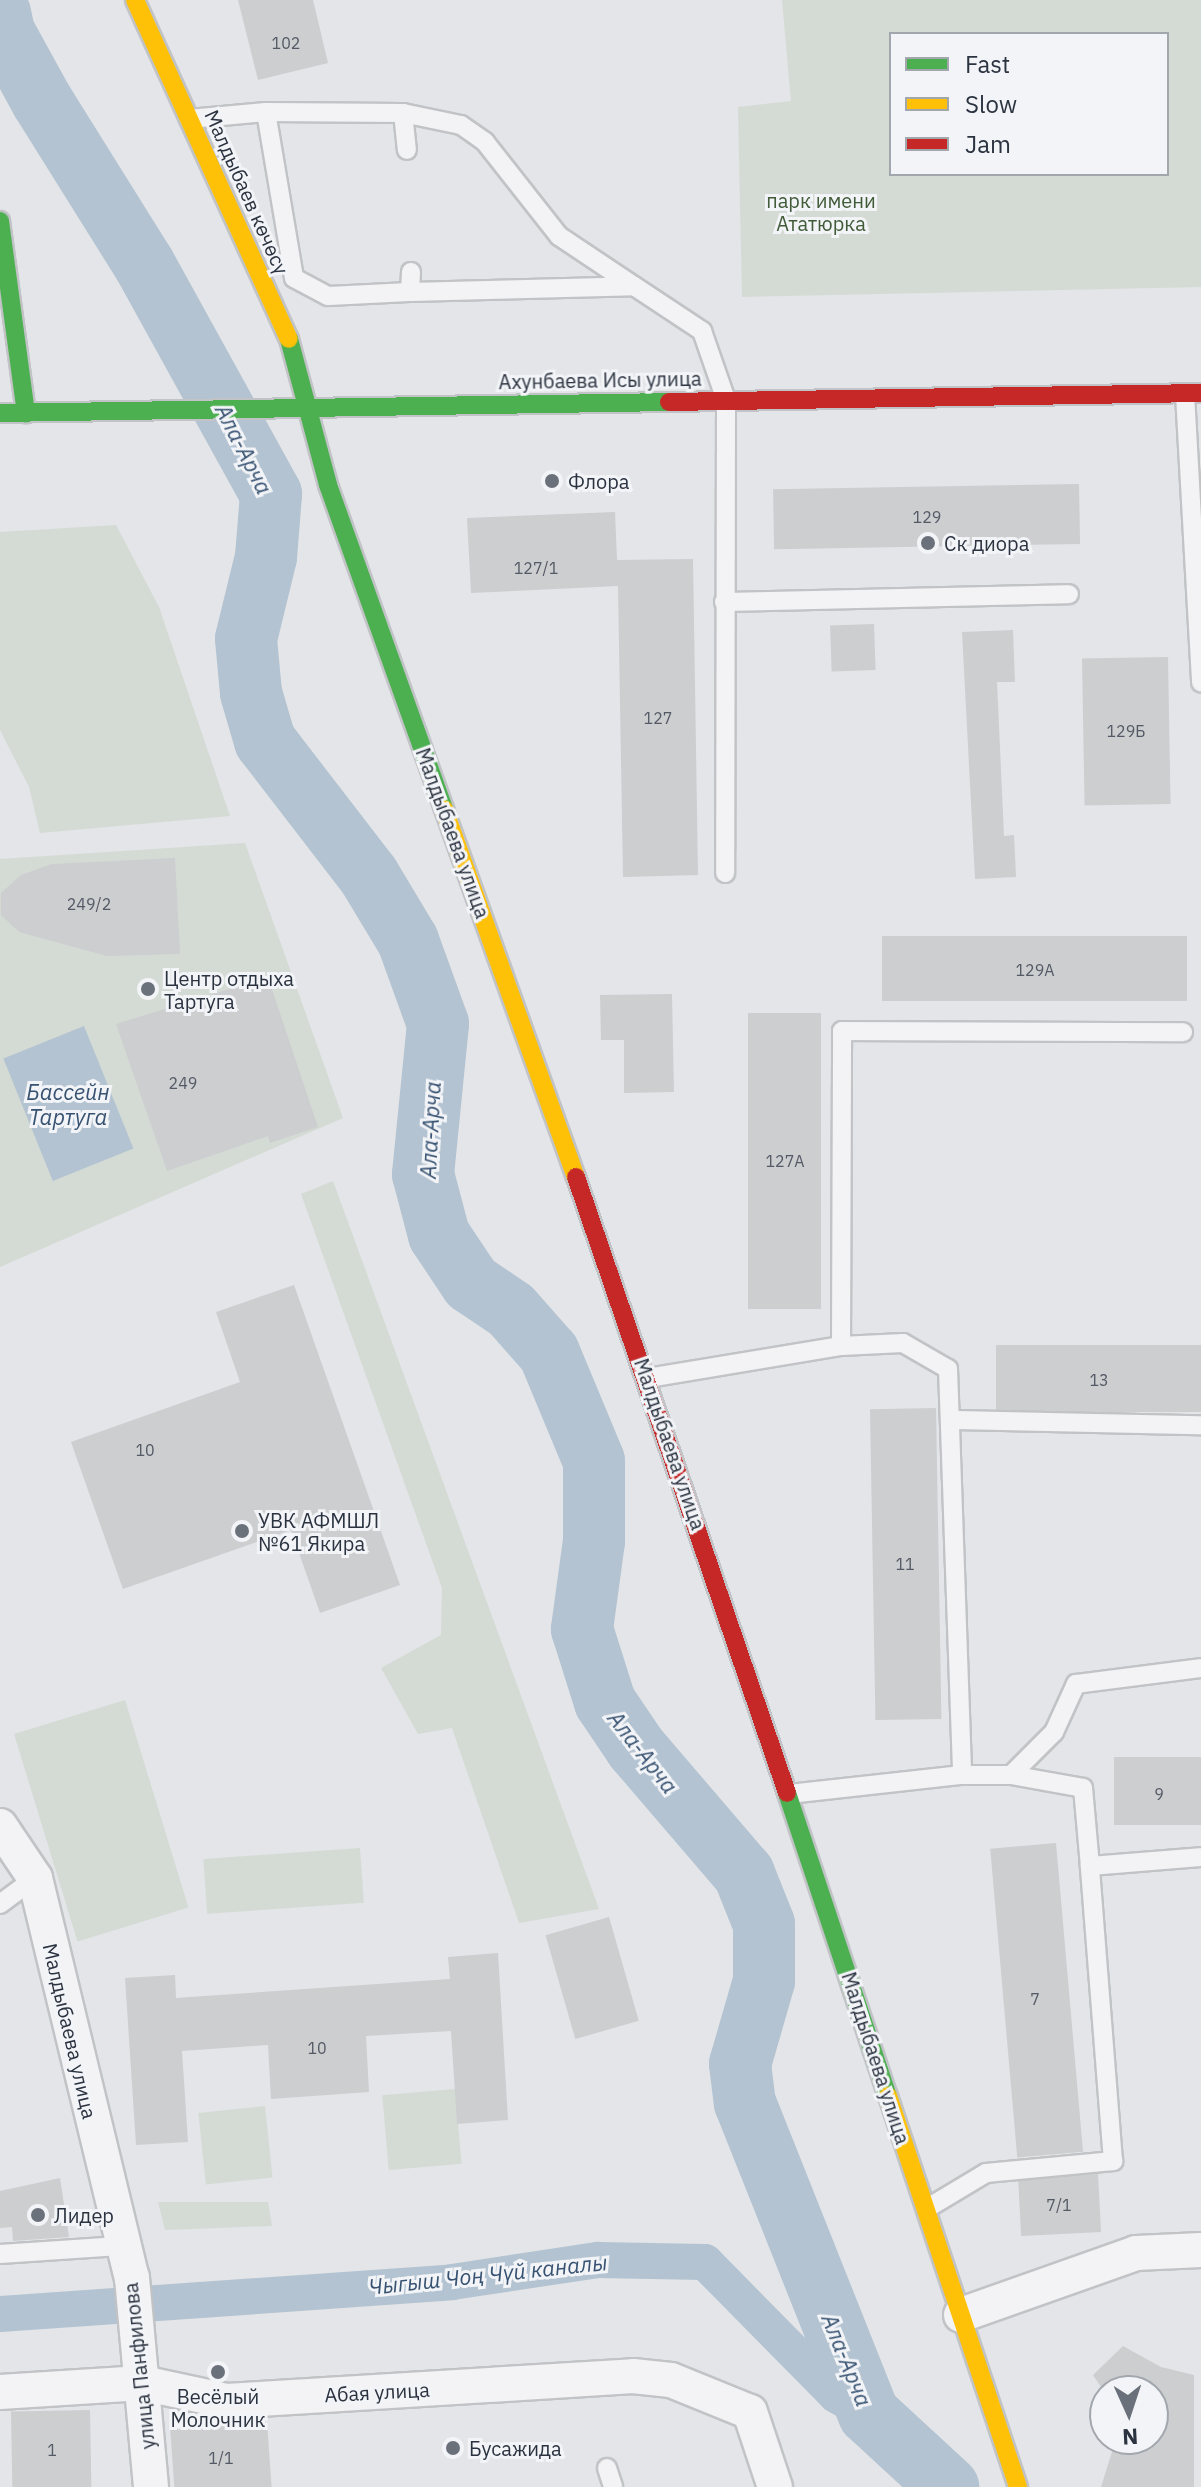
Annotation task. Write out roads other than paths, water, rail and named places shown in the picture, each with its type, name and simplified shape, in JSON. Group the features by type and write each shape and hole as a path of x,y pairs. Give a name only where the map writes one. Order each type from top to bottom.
{"street":[{"name":"Малдыбаев көчөсү","path":"135,0 290,340 305,406"},
{"path":"0,221 26,413"},
{"name":"Ахунбаева Исы улица","path":"0,413 1193,393"},
{"name":"Малдыбаева улица","path":"305,406 333,500 648,1378 1018,2487"},
{"name":"Малдыбаева улица","path":"0,1826 35,1878 126,2262"},
{"path":"961,2315 1136,2253 1201,2250"},
{"name":"улица Панфилова","path":"126,2262 142,2383 151,2487"},
{"name":"Абая улица","path":"0,2392 142,2383 227,2401 633,2376 707,2391 750,2412 775,2487"}],"lane":[{"path":"266,112 294,278 328,296 634,286"},
{"path":"189,119 266,112 403,113 461,125 485,142 559,236 702,331 726,400 725,873"},
{"path":"403,113 407,150"},
{"path":"410,292 411,272"},
{"path":"1193,393 1201,683"},
{"path":"724,602 1069,594"},
{"path":"841,1346 842,1031 1183,1032"},
{"path":"648,1378 841,1346 903,1343 948,1369 953,1420 962,1775"},
{"path":"953,1420 1201,1425"},
{"path":"1011,1775 1054,1732 1076,1684 1201,1668"},
{"path":"789,1794 962,1775 1011,1775 1083,1788 1113,2161 986,2173 926,2209"},
{"path":"1090,1866 1201,1857"},
{"path":"0,1904 35,1878"},
{"path":"0,2254 126,2262"},
{"path":"607,2468 613,2487"}],"water":[{"name":"Бассейн Тартуга","path":"84,1026 133,1148 53,1181 3,1059"}],"waterway":[{"name":"Ала-Арча","path":"0,13 4,32 42,101 144,264 271,494 266,557 246,639 251,693 265,741 369,876 408,941 438,1024 423,1174 439,1235 471,1283 511,1310 549,1353 594,1461 594,1541 582,1629 605,1702 636,1748 744,1874 764,1924 764,1981 740,2064 745,2103 869,2414 948,2487"},
{"name":"Чыгыш Чоң Чүй каналы","path":"0,2314 452,2282 598,2260 705,2262 836,2395 869,2414"}],"place":[{"name":"Флора","path":"552,481"},
{"name":"Ск диора","path":"928,543"},
{"name":"Центр отдыха Тартуга","path":"148,989"},
{"name":"УВК АФМШЛ №61 Якира","path":"242,1531"},
{"name":"Лидер","path":"38,2215"},
{"name":"Весёлый Молочник","path":"218,2372"},
{"name":"Бусажида","path":"453,2448"}],"park label":[{"name":"парк имени Ататюрка","path":"821,212"}]}
